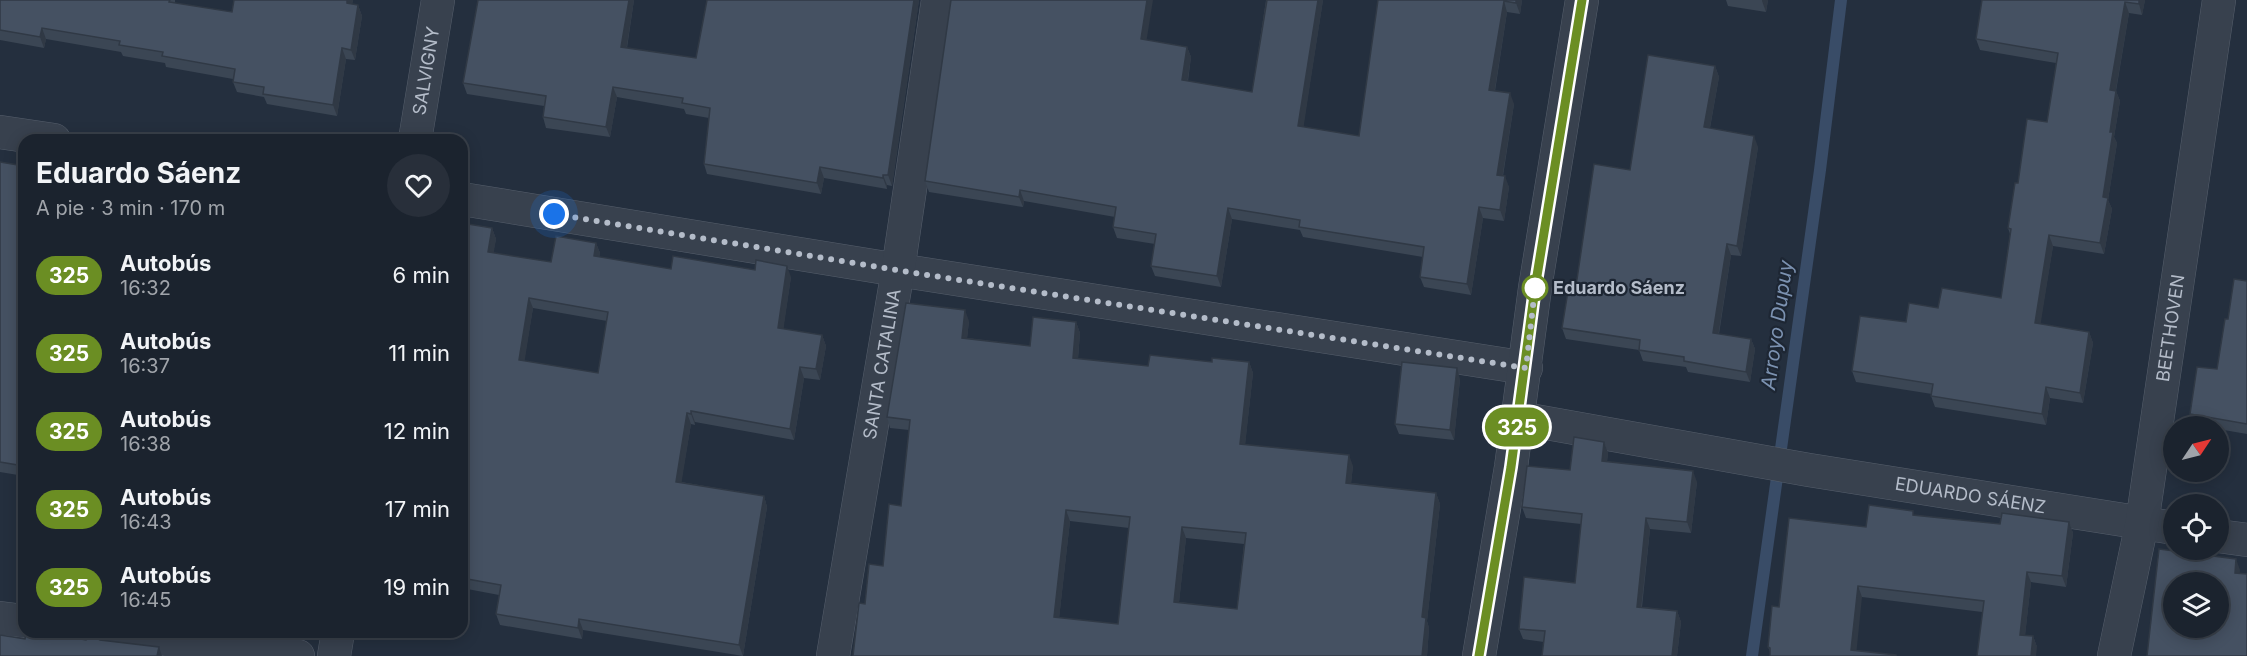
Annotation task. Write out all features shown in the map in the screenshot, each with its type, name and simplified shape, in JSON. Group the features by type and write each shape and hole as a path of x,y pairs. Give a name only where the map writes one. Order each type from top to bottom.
{"street":[{"name":"SALVIGNY","path":"416,134 438,0"},
{"name":"SANTA CATALINA","path":"833,656 898,270 938,0"},
{"path":"1479,656 1582,0"},
{"name":"BEETHOVEN","path":"2114,656 2142,523 2219,0"},
{"path":"0,132 18,135"},
{"path":"468,200 1526,368"},
{"name":"EDUARDO SÁENZ","path":"1518,418 1809,470 2163,526"},
{"path":"2229,538 2247,540"},
{"path":"0,618 18,620"},
{"path":"154,638 298,656"},
{"path":"334,656 337,638"}],"building":[{"path":"0,0 170,0 169,2 232,12 234,0 347,0 347,3 358,5 351,50 342,48 333,105 263,94 264,87 233,82 235,69 162,56 163,52 119,45 120,41 42,28 40,37 0,30"},
{"path":"478,0 629,0 621,47 696,58 707,0 914,0 888,175 883,175 883,178 820,167 817,183 704,164 710,108 682,103 683,98 613,87 606,127 543,117 546,96 463,83"},
{"path":"951,0 1147,0 1141,39 1187,47 1182,80 1252,92 1267,0 1318,0 1298,126 1359,136 1378,0 1516,0 1516,3 1504,1 1489,90 1510,93 1497,175 1505,176 1500,210 1479,207 1467,284 1420,277 1424,247 1299,227 1300,220 1228,208 1217,276 1151,266 1156,234 1113,227 1116,207 1020,190 1019,197 925,181"},
{"path":"1982,0 2139,0 2139,4 2125,2 2110,90 2116,91 2110,132 2113,132 2103,197 2108,198 2100,243 2049,235 2035,323 2089,332 2080,393 2046,387 2042,414 1931,396 1933,384 1852,371 1860,316 1906,322 1909,303 1938,308 1942,288 2001,298 2011,229 2008,228 2015,183 2018,183 2027,119 2047,122 2058,53 1976,39"},
{"path":"1648,55 1715,66 1704,127 1754,136 1737,246 1727,244 1713,333 1751,339 1746,372 1684,361 1684,357 1639,350 1640,340 1562,328 1569,285 1576,286 1594,164 1630,170"},
{"path":"0,162 18,165 18,465 0,462"},
{"path":"468,224 492,228 488,252 551,262 556,236 596,243 594,256 671,269 673,256 755,270 756,260 787,266 778,328 822,335 816,369 800,367 790,429 691,411 691,414 687,413 676,482 764,496 739,645 579,619 578,628 496,614 501,585 468,579","holes":["529,298 608,312 598,373 519,360"]},
{"path":"2234,279 2247,281 2247,424 2229,421 2229,416 2190,414 2197,367 2217,369 2225,319 2228,319"},
{"path":"906,303 965,310 962,338 1030,346 1033,317 1076,322 1073,358 1148,366 1150,355 1212,362 1212,358 1249,362 1240,444 1349,455 1346,483 1436,493 1422,617 1426,618 1422,656 853,656 859,603 865,604 869,564 883,566 889,504 901,506 910,420 887,417","holes":["1066,510 1130,517 1118,624 1054,617","1182,527 1246,533 1237,609 1174,602"]},
{"path":"1402,362 1457,368 1450,430 1395,424"},
{"path":"1574,437 1604,442 1602,461 1693,471 1687,522 1646,518 1637,607 1677,611 1672,656 1542,656 1545,631 1519,629 1524,577 1575,583 1582,514 1522,507 1527,466 1570,470"},
{"path":"1869,505 1913,511 1913,515 2000,524 2002,513 2069,522 2062,576 2027,572 2020,635 2033,636 2031,656 1977,656 1984,601 1858,586 1851,650 1896,656 1770,656 1768,647 1772,606 1779,607 1789,518 1866,527"},
{"path":"2159,549 2163,550 2163,560 2236,559 2235,573 2247,574 2247,656 2147,656"},
{"path":"0,635 25,639 74,638 86,640 87,638 97,638 159,647 157,656 0,656"}],"waterway":[{"name":"Arroyo Dupuy","path":"1752,656 1820,170 1841,0"}],"bus line":[{"name":"325","path":"1479,656 1511,467 1535,288 1582,0"}],"place":[{"name":"Eduardo Sáenz","path":"1535,288"}],"route":[{"path":"554,214 921,274 1526,368 1535,288"}]}
